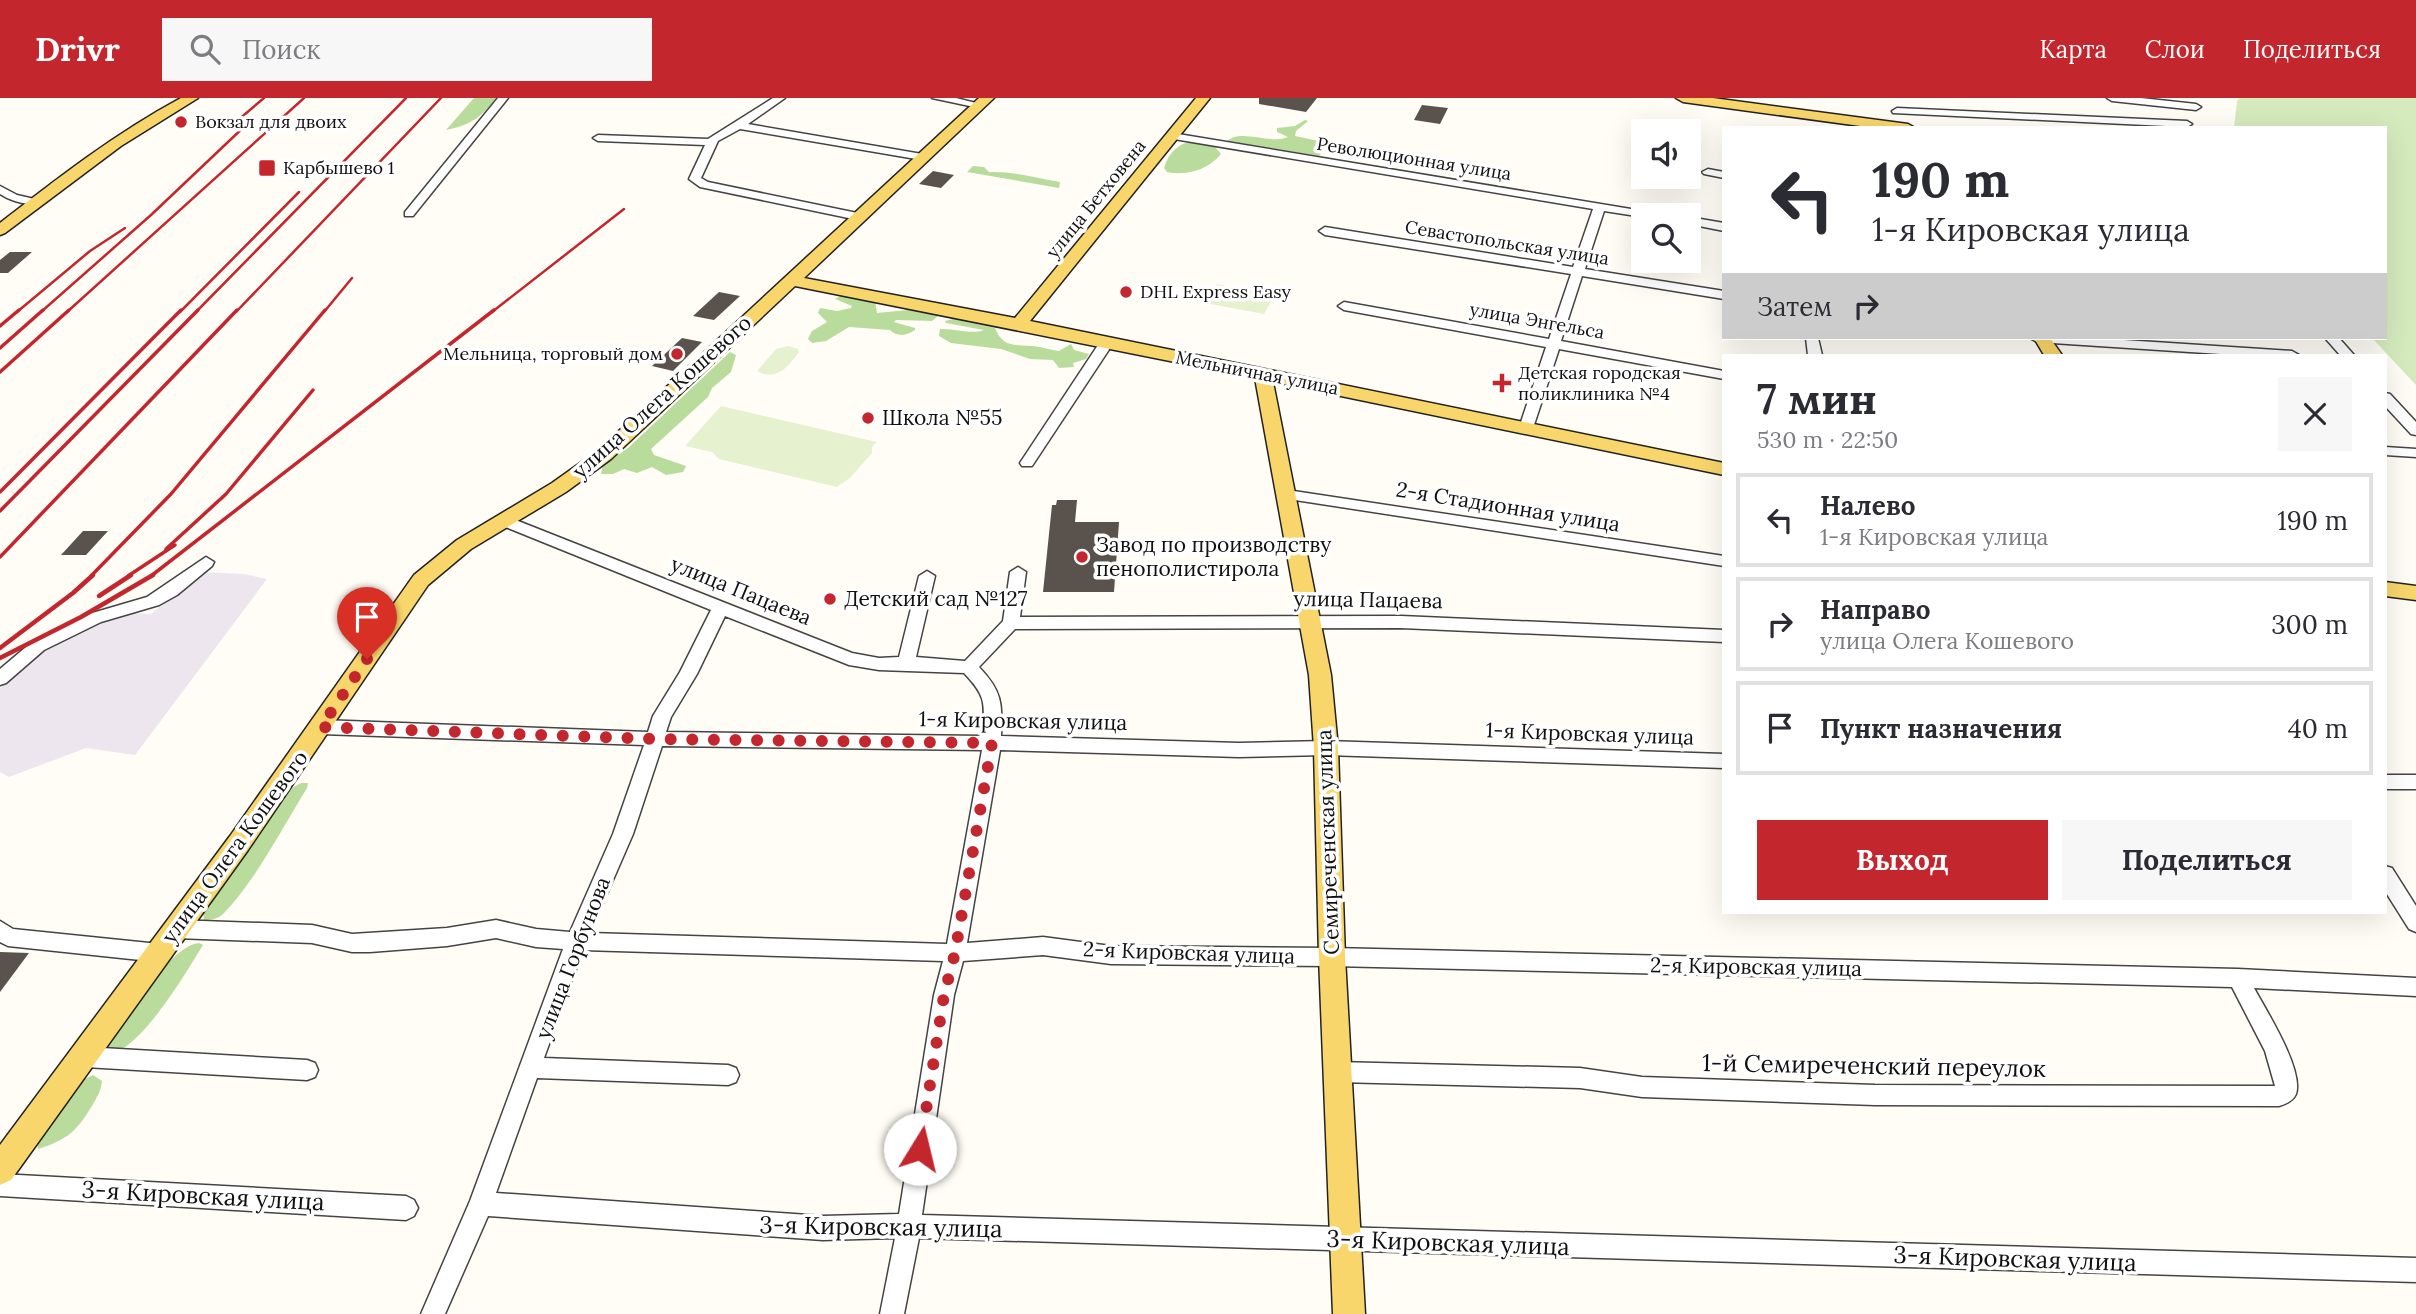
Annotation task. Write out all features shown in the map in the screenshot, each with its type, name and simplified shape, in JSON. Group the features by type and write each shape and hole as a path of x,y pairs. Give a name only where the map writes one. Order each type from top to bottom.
{"main road":[{"path":"0,230 140,126 191,98"},
{"name":"улица Бетховена","path":"1019,324 1203,98"},
{"path":"1683,98 1899,126"},
{"name":"улица Олега Кошевого","path":"0,1170 85,1057 321,727 421,580 442,558 467,540 587,469 983,102"},
{"name":"Мельничная улица","path":"790,280 1019,324 1722,469"},
{"path":"2042,340 2052,354"},
{"name":"Семиреченская улица","path":"1263,374 1312,622 1326,748 1332,957 1349,1314"},
{"path":"2387,590 2416,593"}],"street":[{"path":"409,214 503,98"},
{"path":"780,98 710,142 695,179 704,185 859,216"},
{"path":"937,98 983,102"},
{"path":"1890,98 1906,126"},
{"path":"1898,111 2187,126 2200,102 2112,98"},
{"path":"739,126 922,157"},
{"name":"Революционная улица","path":"1172,136 1631,212"},
{"path":"598,138 710,142"},
{"path":"1708,172 1722,175"},
{"path":"0,189 14,198 37,201"},
{"path":"1526,428 1598,207"},
{"path":"1701,223 1722,227"},
{"name":"Севастопольская улица","path":"1325,230 1722,295"},
{"name":"улица Энгельса","path":"1343,306 1722,375"},
{"path":"2070,340 2277,354"},
{"path":"1027,463 1107,342"},
{"path":"2387,399 2416,431"},
{"path":"2387,451 2416,453"},
{"name":"2-я Стадионная улица","path":"1287,495 1722,561"},
{"name":"улица Пацаева","path":"503,520 849,659 879,664 969,667"},
{"path":"0,679 38,646 95,618 153,601 172,591 206,562"},
{"path":"892,1314 909,1226 944,995 955,953 992,743 993,704 988,687 969,667 1011,623 1018,572"},
{"path":"906,663 927,576"},
{"name":"улица Горбунова","path":"433,1314 481,1204 576,941 623,834 668,702 688,674 721,607"},
{"name":"улица Пацаева","path":"1011,623 1312,622 1520,625 1722,636"},
{"name":"1-я Кировская улица","path":"321,727 655,739 992,743 1239,750 1326,748 1722,761"},
{"path":"2387,782 2416,782"},
{"path":"2387,877 2416,923"},
{"name":"2-я Кировская улица","path":"176,929 312,934 352,943 447,937 496,929 536,938 576,941 955,953 1044,946 1111,954 2238,978 2416,987"},
{"path":"4,933 159,953"},
{"name":"1-й Семиреченский переулок","path":"1337,1072 1580,1078 1642,1087 1875,1095 2279,1096 2286,1091 2287,1082 2271,1042 2238,978"},
{"path":"85,1057 307,1070"},
{"path":"530,1069 728,1075"},
{"name":"3-я Кировская улица","path":"0,1185 407,1208"},
{"name":"3-я Кировская улица","path":"481,1204 823,1228 909,1226 2416,1270"}],"shaded area":[{"path":"200,572 244,574 267,579 135,755 86,748 9,777 0,772 0,689 6,681 38,653 88,625 131,613 151,614"}],"green space":[{"path":"474,98 496,98 474,120 446,130"},
{"path":"2240,98 2416,98 2416,385 2374,340 2387,340 2387,126 2234,126 2237,101"},
{"path":"1308,121 1296,131 1295,136 1328,143 1329,146 1319,156 1227,141 1240,136 1281,139 1288,137 1277,132 1277,128 1295,126"},
{"path":"1195,141 1215,147 1221,154 1210,164 1196,170 1167,172 1164,168 1172,153 1179,146"},
{"path":"973,166 984,167 989,172 1060,182 1059,188 967,172"},
{"path":"1217,284 1275,295 1264,314 1205,303"},
{"path":"842,295 875,301 877,313 908,310 938,316 932,321 896,320 894,322 915,328 905,334 899,335 890,330 849,327 826,341 812,343 808,339 812,331 827,322 818,313 820,308 837,311 851,308 852,306 835,299"},
{"path":"953,319 995,328 1004,341 1013,345 1059,351 1071,344 1074,350 1089,354 1086,359 1073,363 1074,367 1059,368 1053,360 1030,359 1001,349 951,343 939,336 940,329 974,332 984,330 945,321"},
{"path":"788,346 798,349 799,352 786,368 770,375 757,371 776,349"},
{"path":"730,352 736,355 731,372 651,449 654,455 686,466 683,472 666,475 652,467 637,473 624,469 613,474 601,474 603,464 628,448"},
{"path":"721,406 877,442 872,447 872,453 850,478 837,487 719,459 712,452 685,446"},
{"path":"301,783 308,783 307,788 247,885 222,915 204,920 203,912 288,790"},
{"path":"199,943 203,945 196,957 148,1026 121,1049 109,1053 105,1046 161,970 187,947"},
{"path":"93,1075 102,1081 101,1088 81,1123 64,1138 38,1149 37,1142 81,1081"}],"building":[{"path":"1259,98 1317,98 1306,112 1259,104"},
{"path":"1422,105 1448,108 1440,124 1414,120"},
{"path":"933,171 954,175 941,188 919,184"},
{"path":"10,252 32,252 8,273 0,273 0,260"},
{"path":"719,292 740,296 714,320 693,316"},
{"name":"Мельница, торговый дом","path":"682,338 702,342 673,371 652,366"},
{"name":"Завод по производству пенополистирола","path":"1057,500 1077,500 1075,522 1119,522 1114,592 1043,592 1052,505 1056,505"},
{"path":"83,531 108,531 86,555 61,555"},
{"path":"0,952 29,953 0,992"}],"railway":[{"path":"231,126 264,98"},
{"path":"67,312 304,98"},
{"path":"196,312 406,98"},
{"path":"236,312 441,98"},
{"path":"41,312 151,215 247,124"},
{"path":"180,312 299,192"},
{"path":"492,312 624,209"},
{"path":"17,312 90,251 125,228"},
{"path":"324,312 352,278"},
{"path":"0,326 19,310"},
{"path":"0,348 43,310"},
{"path":"0,372 69,310"},
{"path":"0,492 181,310"},
{"path":"0,511 198,310"},
{"path":"0,557 237,310"},
{"path":"91,576 171,494 325,310"},
{"path":"151,576 494,310"},
{"path":"166,549 226,494 313,390"},
{"path":"128,576 175,545"},
{"path":"0,648 93,575"},
{"path":"99,596 131,575"},
{"path":"0,658 81,617 153,575"}],"place":[{"name":"Вокзал для двоих","path":"181,122"},
{"name":"Карбышево 1","path":"267,168"},
{"name":"DHL Express Easy","path":"1126,292"},
{"name":"Мельница, торговый дом","path":"677,354"},
{"name":"Детская городская поликлиника №4","path":"1502,383"},
{"name":"Школа №55","path":"868,418"},
{"name":"Завод по производству пенополистирола","path":"1082,557"},
{"name":"Детский сад №127","path":"830,599"}],"route":[{"path":"367,659 321,727 655,739 992,743 955,953 944,995 920,1149"}]}
